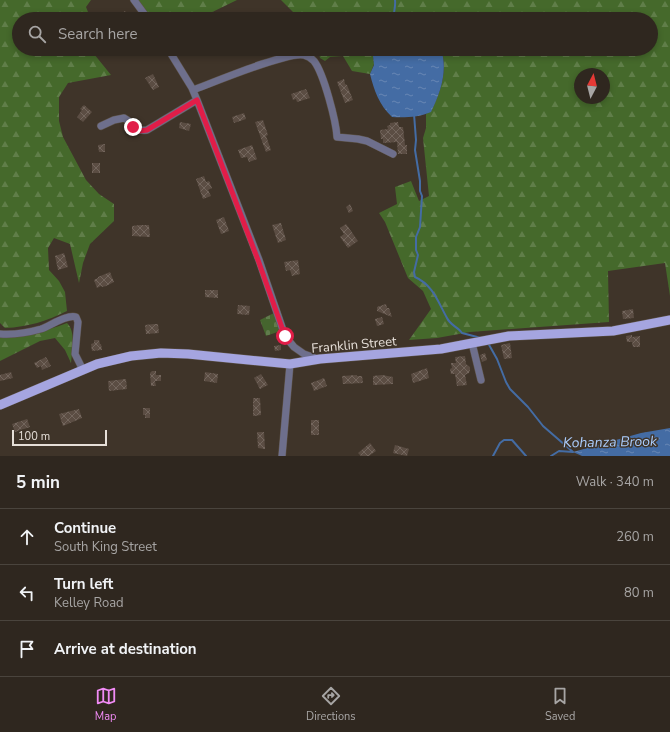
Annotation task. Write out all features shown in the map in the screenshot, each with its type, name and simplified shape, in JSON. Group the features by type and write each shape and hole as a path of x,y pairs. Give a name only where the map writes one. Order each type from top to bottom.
{"main road":[{"name":"Franklin Street","path":"0,405 83,370 109,361 131,356 161,353 195,354 290,364 320,359 441,349 509,336 613,331 670,320"}],"street":[{"path":"134,0 143,12"},
{"path":"172,56 193,90 258,260 285,336 294,347 304,354 320,359"},
{"path":"193,90 287,56"},
{"path":"305,56 312,59 319,69 336,124 337,137 358,138 393,154"},
{"path":"101,126 114,120 124,118 129,121 136,130 147,130 197,100"},
{"path":"0,334 14,334 32,331 50,326 72,316 76,317 78,322 75,354 83,370"},
{"path":"472,343 481,380"},
{"path":"282,456 290,364"}],"green space":[{"path":"0,0 91,0 86,7 88,12 12,12 12,56 96,56 111,75 68,83 59,97 59,121 63,137 86,180 99,194 114,204 114,221 90,244 83,263 79,283 70,244 54,238 48,248 49,270 59,281 65,292 67,311 37,323 22,326 5,328 0,323"},
{"path":"137,0 237,0 212,12 146,12"},
{"path":"281,0 670,0 670,296 665,263 608,271 609,322 470,332 437,338 409,340 431,309 423,291 408,278 385,222 379,213 397,204 395,187 411,181 419,201 429,196 423,138 426,128 426,114 431,111 435,104 444,73 443,56 658,56 658,12 293,12"},
{"path":"320,56 343,56 330,57 325,61"},
{"path":"343,56 373,56 374,64 370,74 352,71"},
{"path":"280,310 286,329 266,336 260,320"},
{"path":"67,323 72,331 73,347 71,363 65,350 55,338 40,341 0,361 0,338 34,333"}],"water":[{"path":"373,56 443,56 444,73 438,97 431,112 417,116 392,117 387,112 373,86 370,74 374,65"},
{"path":"670,428 670,456 582,456 573,452 641,433"}],"building":[{"path":"153,74 159,87 153,90 145,78"},
{"path":"344,79 353,100 345,103 337,82"},
{"path":"306,89 310,98 297,102 296,99 293,100 291,94"},
{"path":"84,105 92,112 83,122 77,117 82,110 80,109"},
{"path":"244,113 246,119 234,123 232,117"},
{"path":"263,120 268,135 266,136 271,150 266,152 255,122"},
{"path":"180,122 191,124 189,131 179,128"},
{"path":"398,122 399,127 403,127 405,145 407,145 407,154 398,154 397,142 383,143 383,139 381,139 380,130 388,129 387,126 390,125 390,123"},
{"path":"105,144 105,152 99,152 98,145"},
{"path":"252,145 257,159 249,162 247,157 241,158 238,150"},
{"path":"92,163 100,163 100,173 92,173"},
{"path":"204,176 206,182 209,181 212,188 208,190 211,196 203,199 196,179"},
{"path":"350,204 353,211 349,213 346,207"},
{"path":"224,217 229,231 221,234 216,220"},
{"path":"281,223 286,240 278,243 272,225"},
{"path":"346,224 358,241 348,248 340,237 344,234 340,228"},
{"path":"149,225 150,237 132,236 132,226"},
{"path":"64,253 68,267 58,270 55,256"},
{"path":"298,260 300,274 292,276 290,270 286,271 284,262"},
{"path":"110,272 114,282 97,288 94,280"},
{"path":"205,290 218,290 218,298 205,297"},
{"path":"386,304 392,317 377,311 377,307"},
{"path":"238,305 250,306 249,315 237,314"},
{"path":"633,309 634,318 623,319 622,311"},
{"path":"382,317 384,324 377,326 375,319"},
{"path":"158,324 159,333 146,334 145,325"},
{"path":"632,335 632,337 640,336 640,347 633,347 632,342 627,342 626,336"},
{"path":"94,340 99,340 102,350 92,351 91,344 94,343"},
{"path":"510,343 512,358 504,359 501,345"},
{"path":"281,345 281,350 275,351 274,346"},
{"path":"485,353 487,360 482,362 480,355"},
{"path":"465,356 466,364 470,367 469,373 465,375 467,385 457,386 455,374 451,374 451,363 456,363 455,357"},
{"path":"46,357 51,366 42,370 41,366 37,368 34,363"},
{"path":"427,368 429,378 413,383 411,374"},
{"path":"152,371 156,371 156,375 161,375 161,381 155,381 156,386 151,386 150,373"},
{"path":"11,372 13,378 0,381 0,375"},
{"path":"205,372 218,374 217,383 204,381"},
{"path":"261,374 268,385 260,389 254,378"},
{"path":"382,375 393,377 393,384 373,385 373,376"},
{"path":"342,376 362,376 363,383 343,384"},
{"path":"324,378 327,386 314,391 311,383"},
{"path":"126,379 127,389 109,391 108,381"},
{"path":"253,398 260,398 261,415 253,416"},
{"path":"143,408 150,408 150,418 145,418 145,415 143,415"},
{"path":"79,409 82,418 63,426 59,414"},
{"path":"27,419 30,427 15,432 12,424"},
{"path":"311,420 319,420 319,435 311,435"},
{"path":"257,432 264,432 265,449 258,448"},
{"path":"370,443 376,451 369,456 361,456 358,453"},
{"path":"395,445 409,449 407,456 393,453"}],"waterway":[{"path":"394,12 395,0"},
{"path":"414,114 416,140 415,150 420,181 420,191 422,196 420,227 416,237 416,250 418,255 414,272 415,277 431,289 450,322 462,333 481,338"},
{"path":"488,343 497,359 510,389 528,407 543,426 573,452"},
{"name":"Kohanza Brook","path":"493,456 500,443 504,440 512,440 526,456"},
{"name":"Kohanza Brook","path":"551,456 559,451 573,452"}],"route":[{"path":"133,127 139,131 147,130 197,100 258,260 285,336"}]}
